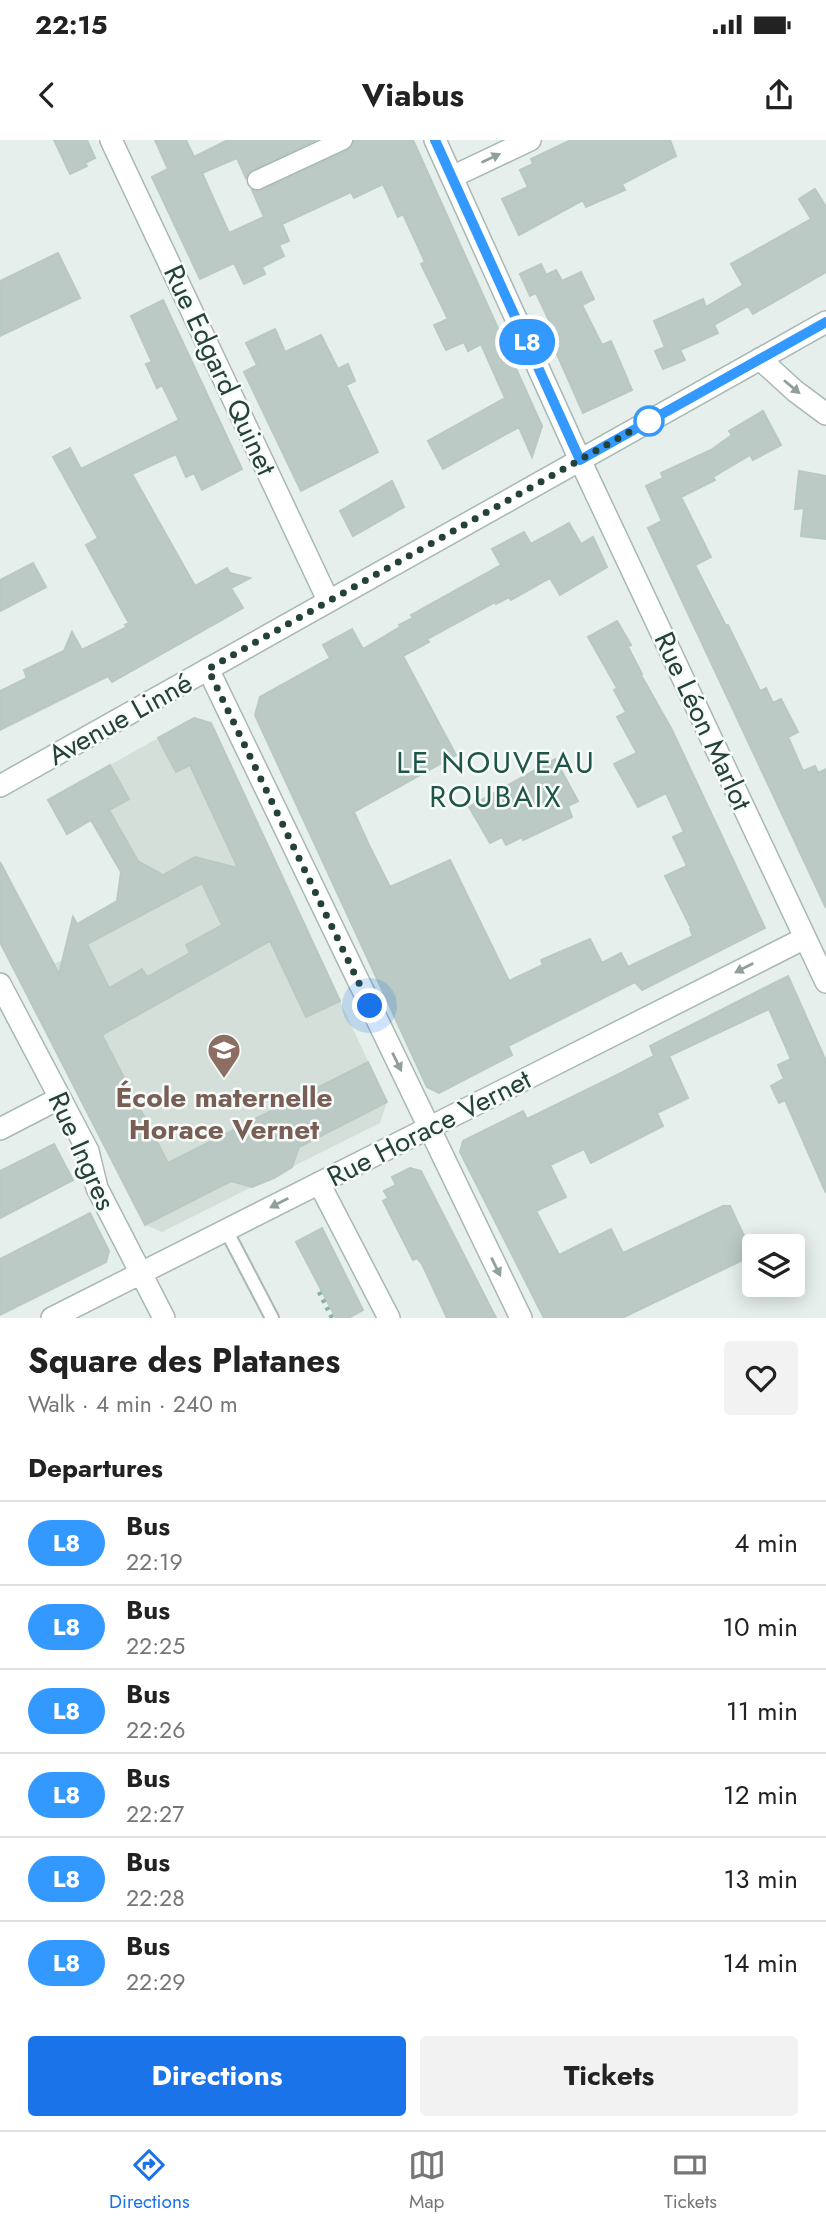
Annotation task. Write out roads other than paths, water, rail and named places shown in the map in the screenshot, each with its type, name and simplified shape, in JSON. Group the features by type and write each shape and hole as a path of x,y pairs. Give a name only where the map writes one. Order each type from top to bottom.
{"street":[{"name":"Rue Edgard Quinet","path":"111,140 328,600"},
{"path":"257,180 343,140"},
{"name":"Rue Léon Marlot","path":"435,140 580,460 826,982"},
{"path":"452,177 530,140"},
{"name":"Avenue Linné","path":"0,786 826,322"},
{"path":"760,359 795,391 826,414"},
{"path":"208,669 521,1318"},
{"name":"Rue Horace Vernet","path":"52,1318 806,938"},
{"name":"Rue Ingres","path":"0,984 88,1151 97,1188 164,1318"},
{"path":"0,1129 60,1098"},
{"path":"319,1183 389,1318"}],"lane":[{"path":"226,1230 272,1318"}],"place":[{"name":"École maternelle Horace Vernet","path":"224,1080"}],"district":[{"name":"LE NOUVEAU ROUBAIX","path":"496,779"}]}
